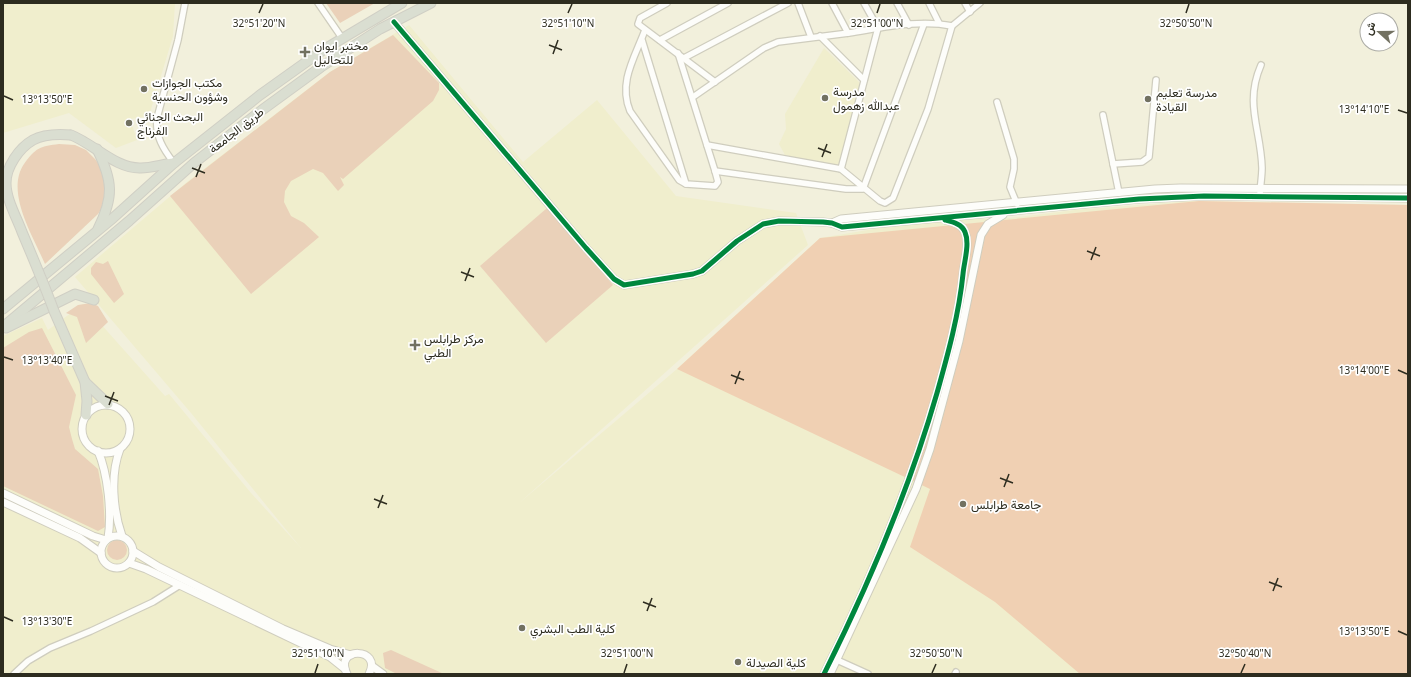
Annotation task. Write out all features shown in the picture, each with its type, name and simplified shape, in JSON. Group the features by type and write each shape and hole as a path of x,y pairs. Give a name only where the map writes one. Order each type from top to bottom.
{"highway":[{"name":"طريق الجامعة","path":"3,309 98,231 174,163 260,95 342,38 402,3"},
{"name":"طريق الجامعة","path":"3,328 129,222 194,163 321,67 394,22 431,3"},
{"path":"86,415 87,401 85,382 54,311 10,201 6,181 8,171 13,160 21,150 33,140 48,135 71,135 85,140 128,167 140,168 174,163"},
{"path":"96,148 108,172 111,189 109,204 98,231"},
{"path":"3,328 75,294 94,300"},
{"path":"85,382 108,404"}],"street":[{"path":"174,163 161,144 156,127 156,118 178,40 185,3"},
{"path":"318,3 342,38"},
{"path":"667,3 640,18 638,24 715,82"},
{"path":"660,40 728,3"},
{"path":"684,58 788,3"},
{"path":"798,3 811,37"},
{"path":"832,3 848,33"},
{"path":"841,169 878,28 864,3"},
{"path":"896,3 909,25"},
{"path":"929,3 939,23"},
{"path":"965,3 970,12"},
{"path":"707,145 841,169 863,188 885,203 893,198 928,109 952,26 980,3"},
{"path":"394,22 438,77 444,82 586,248 620,284 693,274 702,271 737,241 763,224 778,221 832,223 842,227 1139,199 1260,196 1408,198"},
{"path":"693,97 771,44 878,28 939,23 952,26"},
{"path":"863,188 924,24"},
{"path":"645,30 626,79 627,102 630,111 679,180 686,184 715,186 718,182 715,170 678,53"},
{"path":"820,36 864,80"},
{"path":"642,39 686,184"},
{"path":"1260,65 1254,79 1253,93 1262,168 1260,196"},
{"path":"1113,164 1142,162 1149,157 1156,80"},
{"path":"997,102 1014,159 1014,169 1010,187 1017,204"},
{"path":"1103,115 1119,193"},
{"path":"715,170 846,189 863,188"},
{"path":"832,223 842,219 1180,188 1408,189"},
{"path":"830,674 916,489 950,379 981,235 995,219 1007,212"},
{"path":"824,674 866,584 908,486 943,373 957,311 966,240 962,227 952,221 935,219"},
{"path":"964,261 975,262"},
{"path":"962,280 971,282"},
{"path":"120,449 109,453 98,452 92,449 84,439 82,427 86,415 96,407 108,404 120,409 129,420 130,433 128,439 120,449 116,459 114,476 117,521 122,536"},
{"path":"98,452 106,475 109,522 107,539"},
{"path":"908,486 916,489"},
{"path":"3,493 93,536 107,539"},
{"path":"3,502 88,542 101,553 104,561 111,567 120,567 128,563 133,551"},
{"path":"101,553 103,544 107,539 115,535 122,536 130,542 133,551 159,567 283,629 330,649 351,654 358,653 366,655 372,666 382,674"},
{"path":"128,563 146,569 330,658 346,671"},
{"path":"14,674 28,662 50,648 153,602 180,585"},
{"path":"346,671 345,662 351,654"},
{"path":"837,660 868,674"},
{"path":"369,674 372,666"}],"shaded area":[{"path":"3,3 175,3 173,36 149,116 130,119 137,140 116,148 69,113 3,133"},
{"path":"326,3 375,3 340,23"},
{"name":"جامعة طرابلس","path":"409,25 523,162 597,100 676,196 796,213 808,245 518,504 677,369 820,238 934,219 1001,219 1075,210 1191,201 1408,205 1408,674 3,674 3,336 42,318 48,330 83,304 165,396 169,394 251,493 301,548 191,413 75,277 187,182 330,72"},
{"path":"393,35 439,83 439,90 433,101 343,179 340,177 344,185 338,191 323,173 313,169 291,181 285,191 284,202 291,216 304,223 319,237 251,294 170,196 330,72"},
{"name":"مدرسة عبدالله زهمول","path":"824,48 860,83 839,168 785,155 779,144 786,129 785,114"},
{"path":"59,144 75,145 86,150 95,159 104,171 106,202 98,214 45,264 28,227 19,201 19,175 24,164 35,151 43,147"},
{"path":"1199,201 1408,205 1408,674 1080,674 995,602 910,547 930,489 677,369 820,238"},
{"path":"547,208 613,285 546,343 480,266"},
{"path":"108,261 124,294 114,303 91,274 91,268 96,262 103,264"},
{"path":"91,303 98,306 108,322 86,343 77,317 66,313 78,305"},
{"path":"42,328 76,395 69,427 75,449 98,469 103,496 105,527 98,531 3,486 3,348 29,332"},
{"path":"117,540 124,543 127,550 124,557 117,560 110,557 107,550 110,543"},
{"path":"391,650 444,674 397,674 385,668 383,653"}],"cycle path":[{"path":"394,22 586,248 614,279 624,285 693,274 702,271 737,241 763,224 779,221 823,222 832,223 842,227 1139,199 1204,196 1408,198"},
{"path":"824,674 857,606 901,501 926,429 953,334 959,304 967,242 964,229 957,224 945,220"}],"place":[{"name":"مختبر ايوان للتحاليل","path":"305,52"},
{"name":"مكتب الجوازات وشؤون الحنسية","path":"144,89"},
{"name":"مدرسة عبدالله زهمول","path":"825,98"},
{"name":"مدرسة تعليم القيادة","path":"1148,99"},
{"name":"البحث الجنائي الفرناج","path":"129,123"},
{"name":"مركز طرابلس الطبي","path":"415,345"},
{"name":"جامعة طرابلس","path":"963,504"},
{"name":"كلية الطب البشري","path":"522,628"},
{"name":"كلية الصيدلة","path":"738,662"}]}
